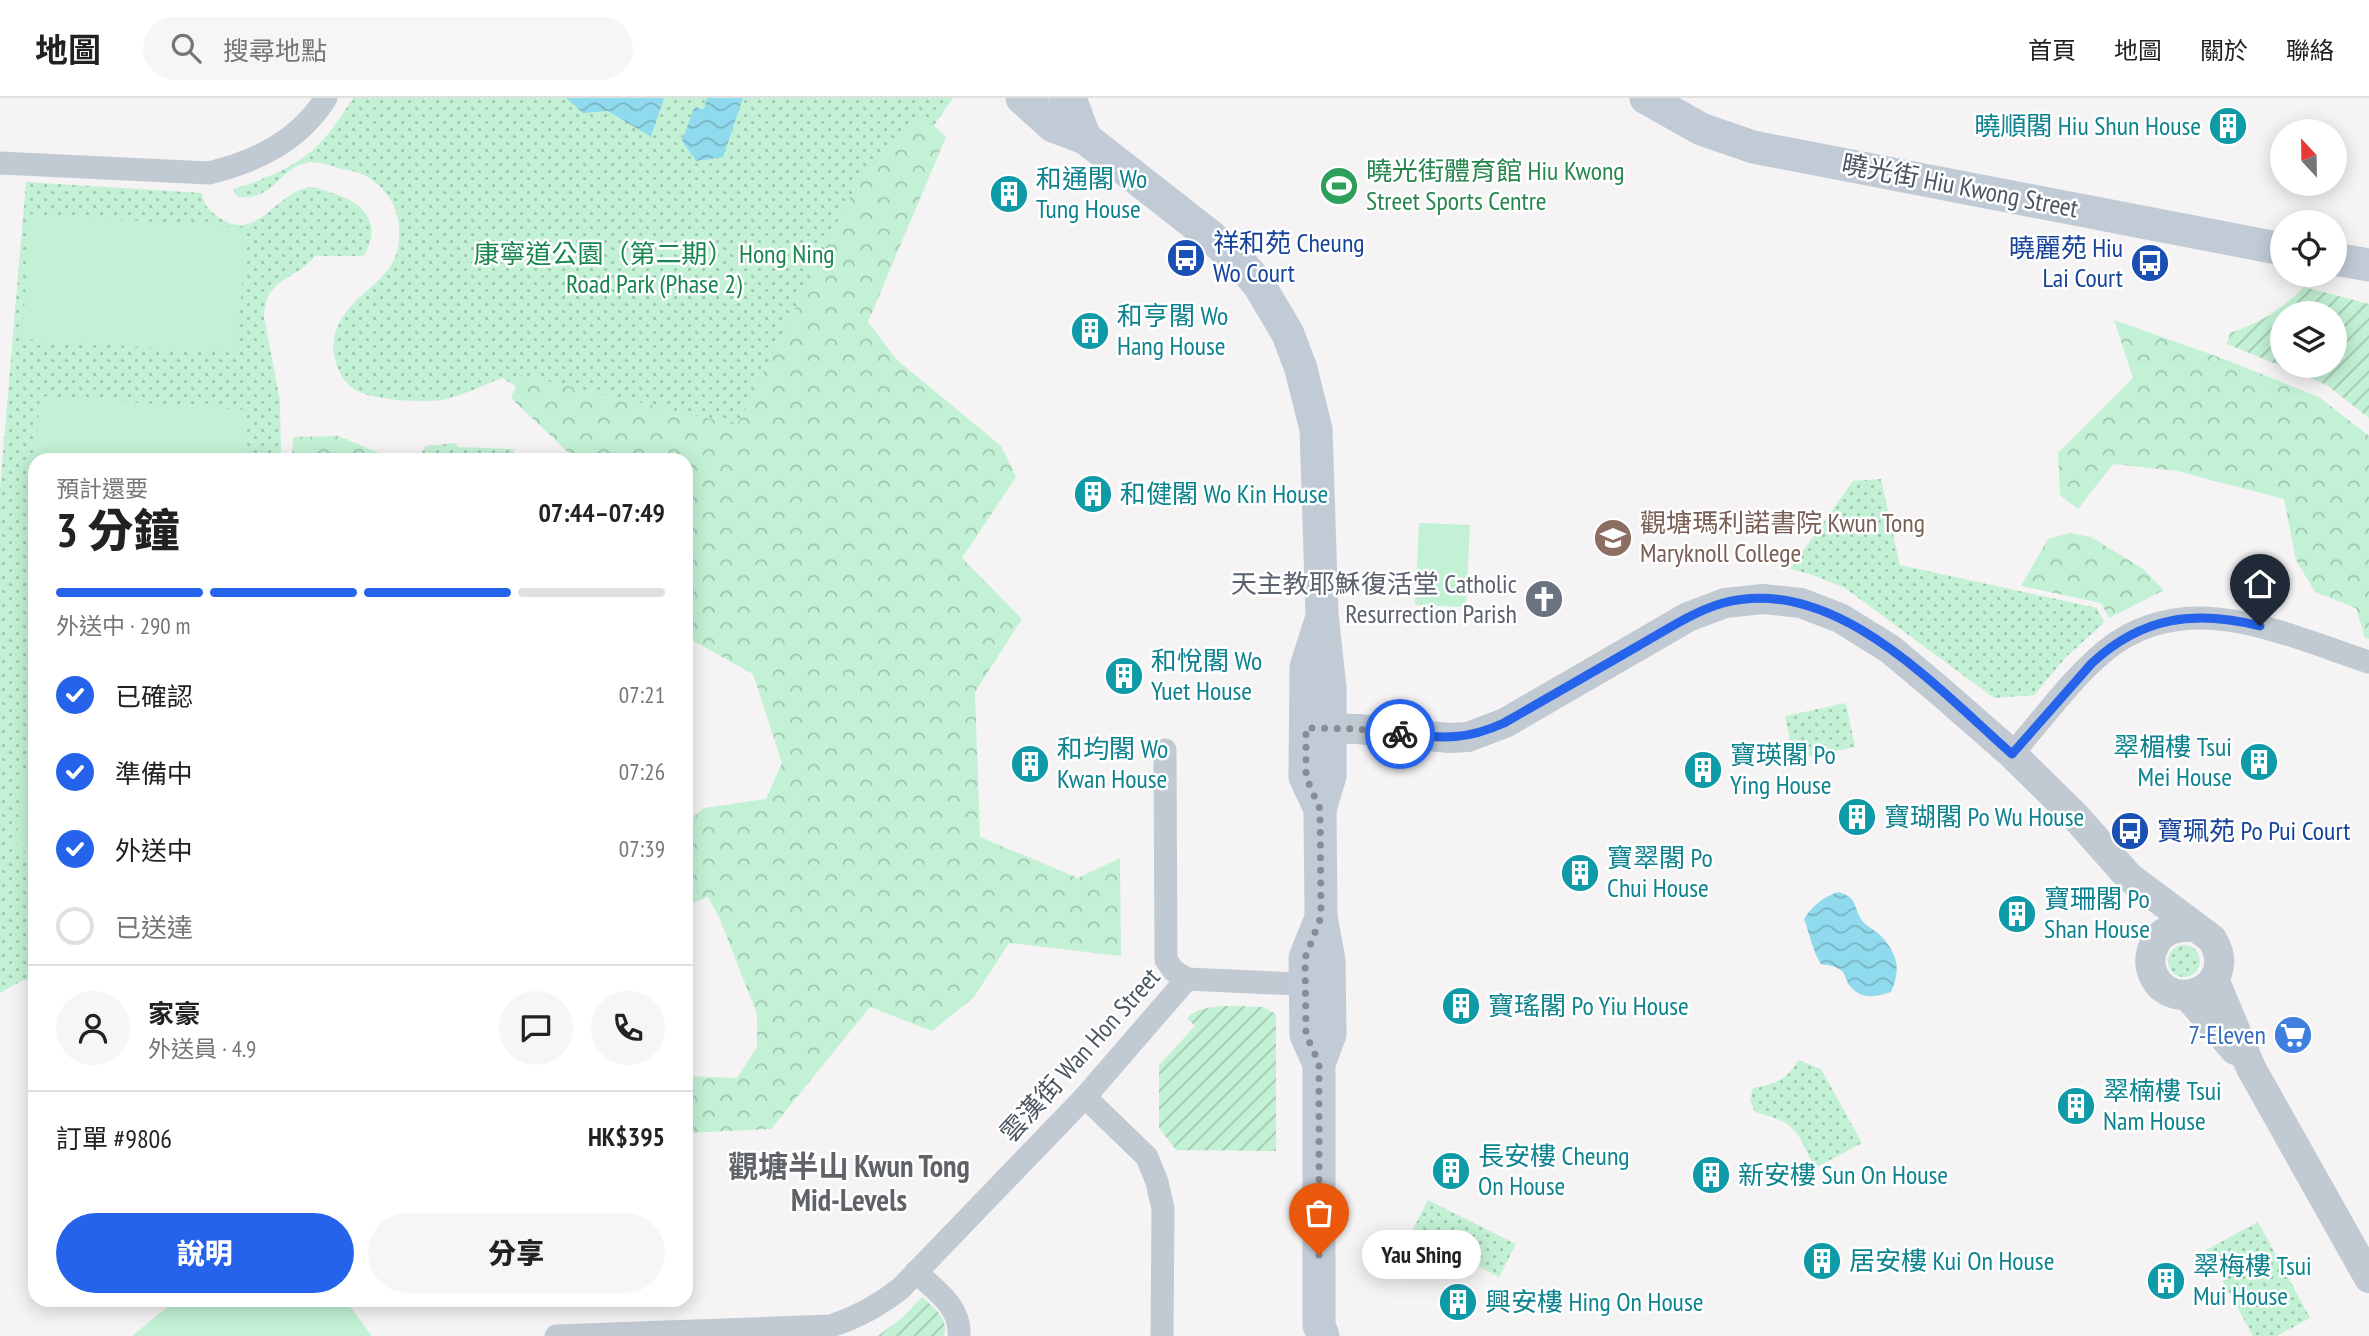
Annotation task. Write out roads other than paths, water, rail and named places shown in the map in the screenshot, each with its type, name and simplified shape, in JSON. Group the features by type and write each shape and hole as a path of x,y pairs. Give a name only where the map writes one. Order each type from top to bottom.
{"main road":[{"path":"1022,98 1053,126 1085,138 1229,252 1259,285 1288,334 1301,369 1316,429 1322,614 1306,667 1318,728 1306,777 1320,809 1321,917 1329,960 1317,985 1330,1034 1319,1063 1318,1332"},
{"path":"1065,98 1073,106 1085,138"},
{"name":"曉光街 Hiu Kwong Street","path":"1646,98 1701,130 1753,147 2270,247"},
{"path":"2347,261 2369,265"}],"street":[{"path":"0,163 209,173 263,156 287,141 307,123 327,98"},
{"path":"1318,728 1450,738 1477,734 1504,723 1688,617 1725,603 1763,599 1810,606 1840,618 1900,658 2012,754 2075,816 2129,877 2212,939 2217,948 2219,969 2214,979 2198,993 2187,995 2166,990 2158,983 2150,963 2155,942 2129,877"},
{"path":"2012,754 2105,651 2132,634 2166,621 2205,617 2239,621 2369,662"},
{"path":"1164,750 1164,947 1166,960 1174,971 1187,979"},
{"path":"2155,942 2172,929 2194,927"},
{"name":"雲漢街 Wan Hon Street","path":"556,1336 832,1331 880,1305 916,1272 1085,1097 1187,979 1317,985"},
{"path":"2214,979 2251,1068 2369,1278"},
{"path":"2187,995 2251,1068"},
{"path":"1085,1097 1147,1157 1157,1182 1163,1209 1162,1336"},
{"path":"916,1272 952,1306 959,1319 958,1336"}],"water":[{"path":"566,98 664,98 651,137 608,111 583,113"},
{"path":"707,98 743,98 723,157 696,161 682,141 694,108 704,109"},
{"path":"1838,892 1852,899 1863,922 1880,935 1892,950 1897,970 1891,992 1874,996 1859,994 1842,971 1821,964 1818,959 1804,919 1818,902"}],"place":[{"name":"曉順閣 Hiu Shun House","path":"2228,126"},
{"name":"曉光街體育館 Hiu Kwong Street Sports Centre","path":"1339,186"},
{"name":"和通閣 Wo Tung House","path":"1009,194"},
{"name":"祥和苑 Cheung Wo Court","path":"1186,258"},
{"name":"曉麗苑 Hiu Lai Court","path":"2150,263"},
{"name":"和亨閣 Wo Hang House","path":"1090,331"},
{"name":"和健閣 Wo Kin House","path":"1093,494"},
{"name":"觀塘瑪利諾書院 Kwun Tong Maryknoll College","path":"1613,538"},
{"name":"天主教耶穌復活堂 Catholic Resurrection Parish","path":"1544,599"},
{"name":"和悅閣 Wo Yuet House","path":"1124,676"},
{"name":"翠楣樓 Tsui Mei House","path":"2259,762"},
{"name":"和均閣 Wo Kwan House","path":"1030,764"},
{"name":"寶瑛閣 Po Ying House","path":"1703,770"},
{"name":"寶瑚閣 Po Wu House","path":"1857,817"},
{"name":"寶珮苑 Po Pui Court","path":"2130,831"},
{"name":"寶翠閣 Po Chui House","path":"1580,873"},
{"name":"寶珊閣 Po Shan House","path":"2017,914"},
{"name":"寶瑤閣 Po Yiu House","path":"1461,1006"},
{"name":"7-Eleven","path":"2293,1035"},
{"name":"翠楠樓 Tsui Nam House","path":"2076,1106"},
{"name":"長安樓 Cheung On House","path":"1451,1171"},
{"name":"新安樓 Sun On House","path":"1711,1175"},
{"name":"Yau Shing","path":"1319,1255"},
{"name":"居安樓 Kui On House","path":"1822,1261"},
{"name":"翠梅樓 Tsui Mui House","path":"2166,1281"},
{"name":"興安樓 Hing On House","path":"1458,1302"}],"district":[{"name":"觀塘半山 Kwun Tong Mid-Levels","path":"849,1184"}],"park label":[{"name":"康寧道公園（第二期） Hong Ning Road Park (Phase 2)","path":"654,269"}]}
